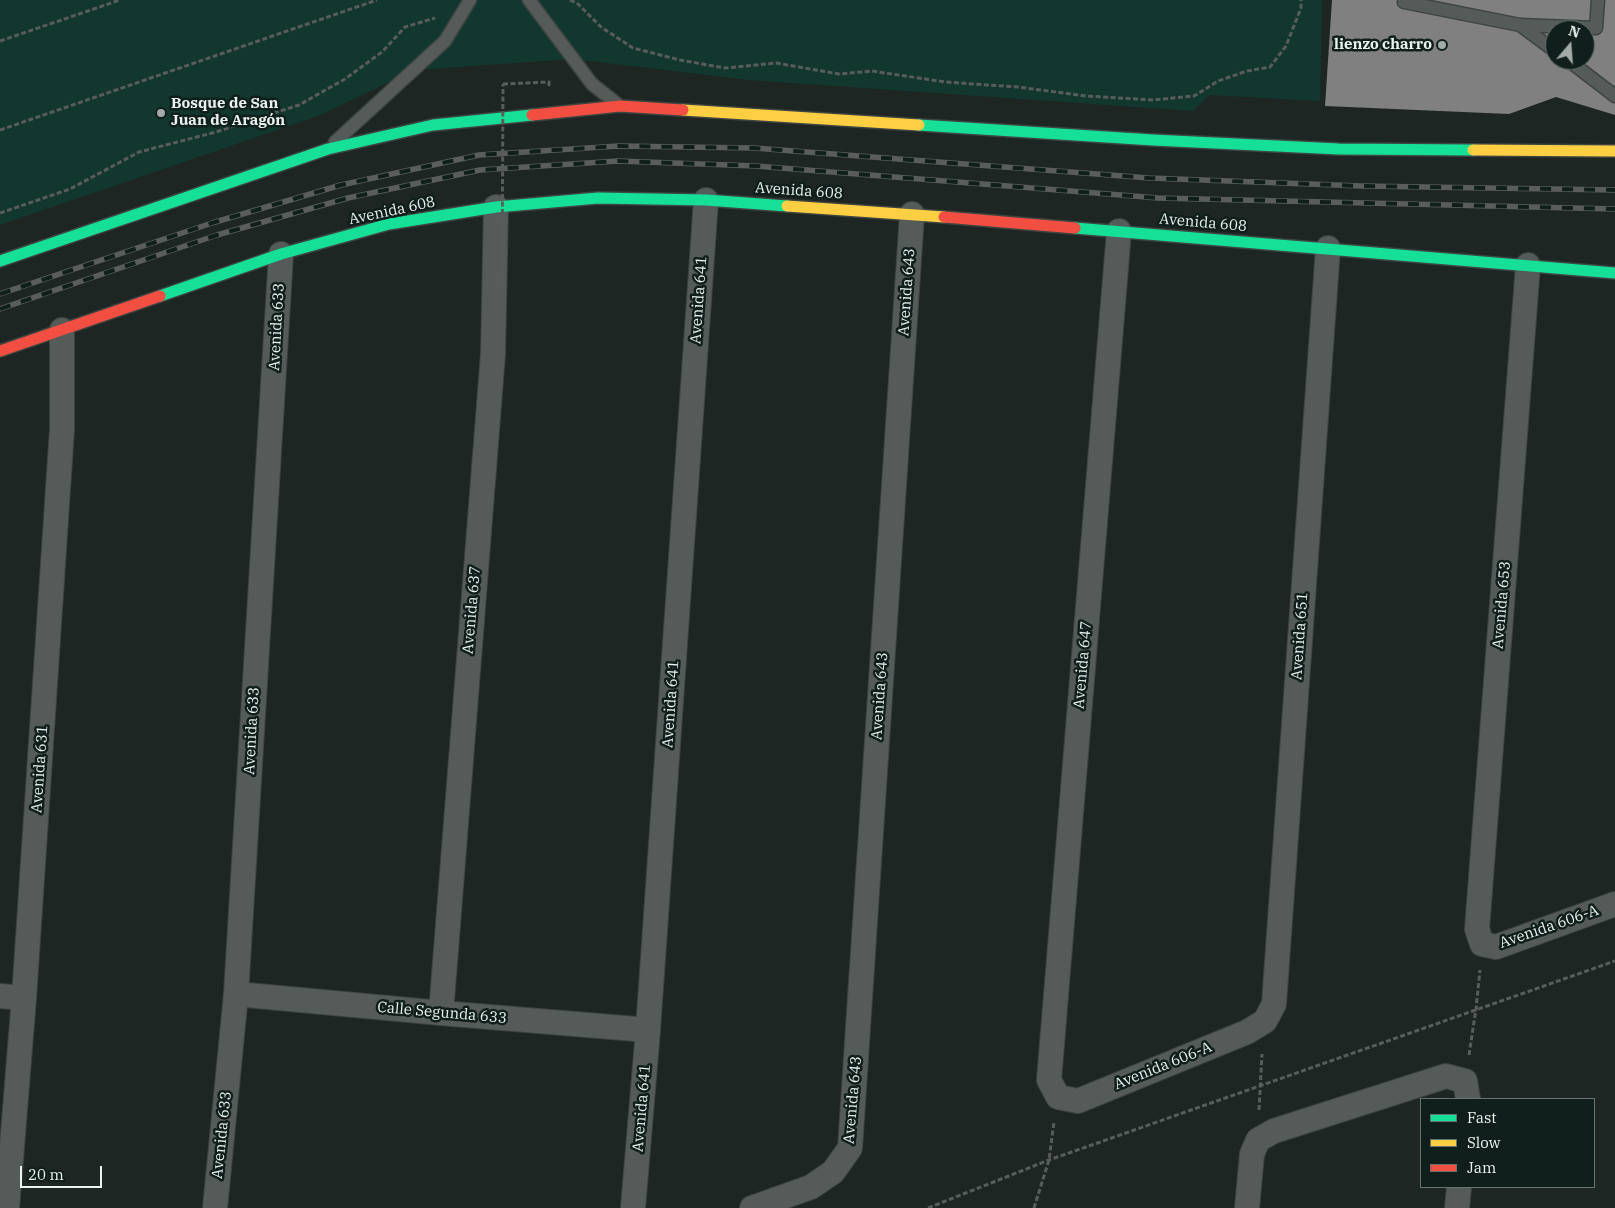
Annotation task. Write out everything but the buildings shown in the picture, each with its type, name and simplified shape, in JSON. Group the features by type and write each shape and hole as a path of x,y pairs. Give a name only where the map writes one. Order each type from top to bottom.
{"highway":[{"path":"0,260 328,148 433,125 620,106 1339,150 1615,151"},
{"name":"Avenida 608","path":"0,351 281,254 389,224 496,207 598,198 706,200 912,214 1615,273"}],"street":[{"name":"Avenida 641","path":"633,1208 648,1030 706,200"},
{"name":"Avenida 637","path":"441,1013 493,354 496,207"},
{"name":"Avenida 643","path":"752,1208 811,1187 833,1172 850,1148 912,214"},
{"name":"Avenida 647","path":"1058,1097 1050,1080 1119,231"},
{"name":"Avenida 651","path":"1265,1021 1274,1004 1328,248"},
{"name":"Avenida 633","path":"214,1208 236,994 281,254"},
{"name":"Avenida 653","path":"1482,944 1477,929 1528,265"},
{"name":"Avenida 631","path":"7,1208 24,998 62,429 62,330"},
{"name":"Avenida 606-A","path":"1482,944 1496,947 1615,904"},
{"name":"Calle Segunda 633","path":"236,994 648,1030"},
{"path":"0,996 24,998"},
{"name":"Avenida 606-A","path":"1058,1097 1078,1101 1247,1032 1265,1021"},
{"path":"1247,1208 1252,1154 1258,1140 1274,1131 1446,1076 1467,1090"},
{"path":"1457,1208 1459,1188"}],"lane":[{"path":"328,148 415,70 445,40 470,0"},
{"path":"530,0 592,84 620,106"},
{"path":"1404,0 1404,2 1520,25 1596,28 1598,0"},
{"path":"1520,25 1545,43"},
{"path":"1581,70 1615,96"}],"path":[{"path":"0,41 120,0"},
{"path":"0,130 377,0"},
{"path":"570,0 578,4 601,28 633,48 680,60 725,68 776,63 839,74 872,71 945,82 1018,87 1086,96 1152,100 1194,96 1218,81 1247,71 1270,67 1286,46 1301,8 1301,0"},
{"path":"0,213 70,189 138,152 216,132 299,105 345,79 382,52 405,27 435,17"},
{"path":"502,289 502,84 549,82"},
{"path":"1467,1090 1482,944"},
{"path":"928,1208 1049,1160 1615,961"},
{"path":"1258,1140 1265,1021"},
{"path":"1034,1208 1049,1160 1058,1097"}],"green space":[{"name":"Bosque de San Juan de Aragón","path":"0,0 1322,0 1320,101 1209,95 1193,111 749,80 573,59 415,70 318,116 0,225"}],"railway":[{"path":"0,294 212,223 341,185 479,155 618,146 754,148 1149,178 1362,186 1615,190"},
{"path":"0,309 217,235 348,198 480,170 618,161 756,166 1158,198 1615,209"}],"traffic: fast":[{"path":"0,261 328,149 433,125 532,115"},
{"path":"919,125 1153,140 1339,149 1473,150"},
{"path":"160,296 281,254 389,224 496,207 598,198 706,200 787,206"},
{"path":"1075,228 1615,273"}],"traffic: slow":[{"path":"683,110 919,125"},
{"path":"1473,150 1615,151"},
{"path":"787,206 944,217"}],"traffic: jam":[{"path":"532,115 620,106 683,110"},
{"path":"944,217 1075,228"},
{"path":"0,351 160,296"}],"place":[{"name":"lienzo charro","path":"1442,45"},
{"name":"Bosque de San Juan de Aragón","path":"161,113"}]}
